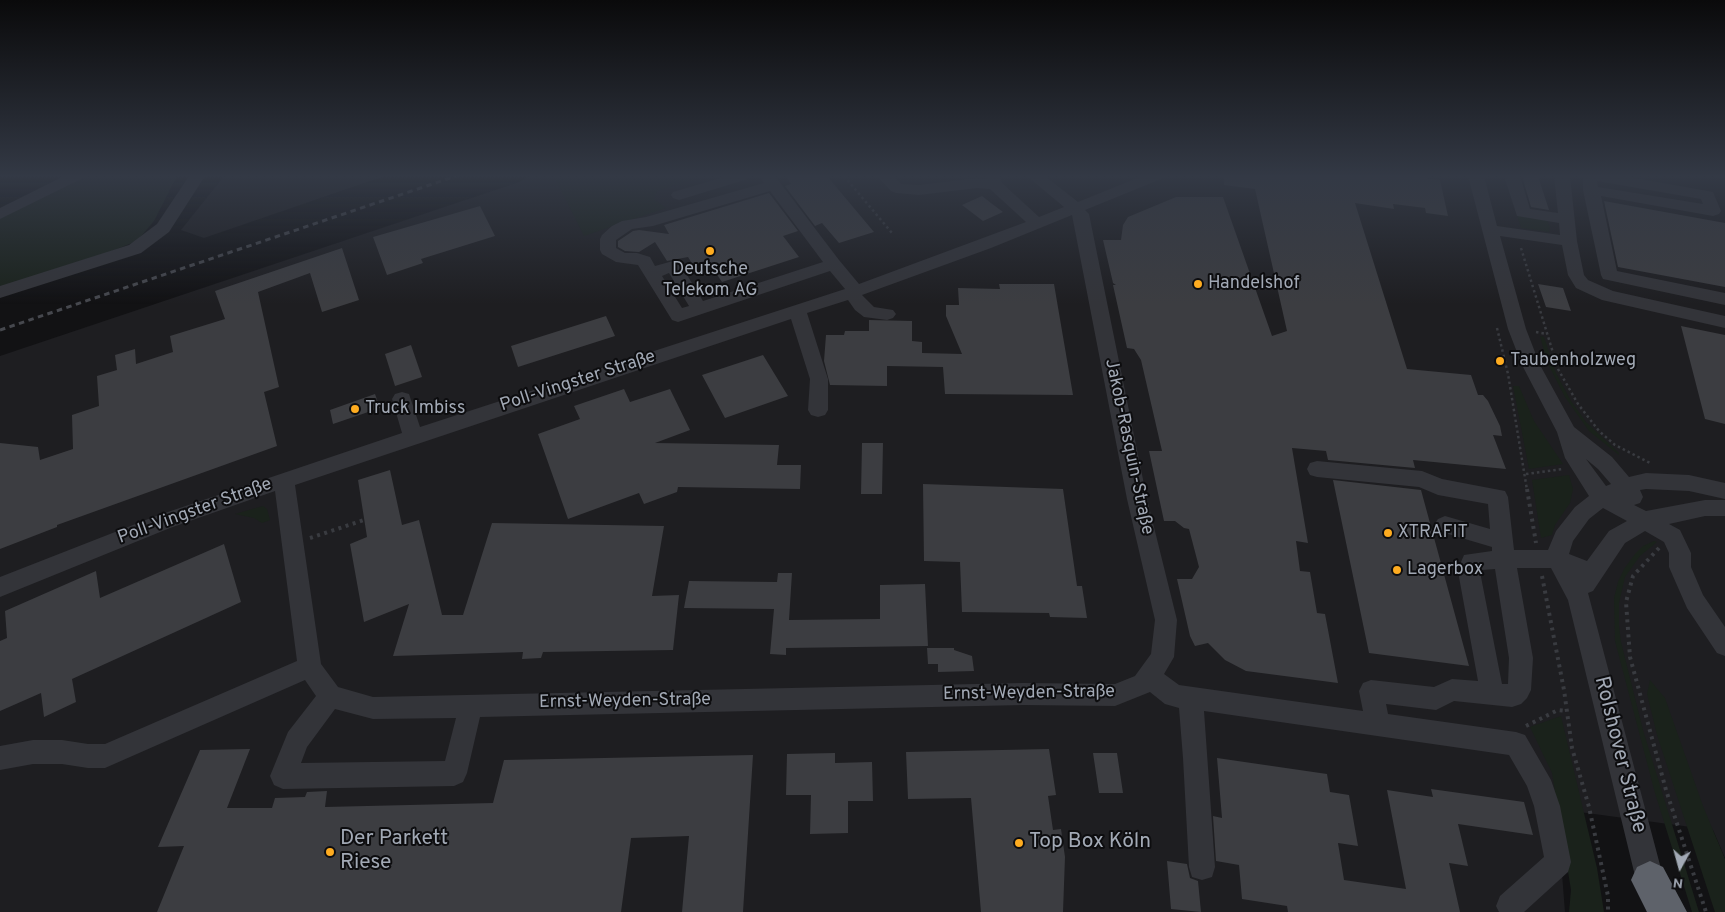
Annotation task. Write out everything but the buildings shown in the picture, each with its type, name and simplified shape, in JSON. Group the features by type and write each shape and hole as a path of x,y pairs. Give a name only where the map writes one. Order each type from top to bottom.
{"highway":[{"path":"1653,901 1668,912"}],"street":[{"path":"0,292 135,249 163,228 169,219"},
{"path":"657,219 628,225 618,230 608,239 608,250 622,258 644,260 678,316 832,264"},
{"path":"799,219 832,264 845,276 861,306 870,313 887,314"},
{"path":"1032,219 1037,223"},
{"name":"Poll-Vingster Straße","path":"0,587 163,522 413,437 854,292 1048,219"},
{"name":"Jakob-Rasquin-Straße","path":"1082,219 1137,499 1166,620 1162,657 1146,680"},
{"path":"1488,219 1510,306 1531,365 1567,432 1575,458 1588,480 1602,497 1672,536 1680,553 1680,568 1695,601 1725,646"},
{"path":"1564,219 1567,219 1569,241 1576,275 1590,289 1608,296 1725,322"},
{"path":"1599,219 1609,275"},
{"path":"1491,230 1569,241"},
{"path":"1590,289 1609,275 1725,299"},
{"path":"797,310 819,379 818,410"},
{"path":"402,399 413,437"},
{"path":"1567,432 1605,462 1638,504 1646,520"},
{"path":"1317,468 1422,479 1438,487 1498,497 1503,550 1521,658 1519,690 1512,696 1452,690 1436,699 1371,691 1378,724"},
{"path":"284,480 310,667 330,696 296,740 283,776 454,773 471,705"},
{"path":"1559,559 1558,552 1565,535 1582,513 1602,497 1624,486 1646,481 1680,482 1725,491"},
{"path":"1579,598 1591,573 1618,537 1646,520 1705,508 1725,508"},
{"path":"1445,526 1503,550 1559,559 1591,573"},
{"path":"1492,694 1470,577 1472,562 1503,550"},
{"name":"Rolshover Straße","path":"1559,559 1563,572 1579,598 1653,901"},
{"path":"0,758 33,752 62,752 88,756 105,756 310,667"},
{"path":"1146,680 1174,696 1516,744 1538,780 1547,806 1558,862 1510,906"},
{"name":"Ernst-Weyden-Straße","path":"330,696 373,708 1023,694 1115,695 1146,680"},
{"path":"1190,698 1196,758 1202,867"}],"path":[{"path":"880,219 892,233"},
{"path":"1514,233 1528,266 1558,368 1578,404 1599,431 1615,445 1670,471 1680,482"},
{"path":"293,544 364,520"},
{"path":"1672,536 1652,553 1633,576 1626,602 1630,658 1666,790 1706,912"},
{"path":"1544,718 1558,710 1567,711"}],"shaded area":[{"path":"0,219 155,219 137,241 107,253 0,287"},
{"path":"190,219 261,219 204,238 181,230"},
{"path":"410,219 1725,219 1725,858 1713,830 1557,809 1565,912 0,912 0,356"},
{"path":"575,219 635,219 584,236"},
{"path":"1518,219 1547,220 1550,227 1549,232 1521,228"},
{"path":"1540,336 1544,337 1556,373 1571,401 1586,422 1619,455 1589,431 1565,397 1547,362"},
{"path":"1513,386 1519,386 1534,421 1563,464 1529,469"},
{"path":"1569,475 1573,489 1570,503 1555,525 1552,535 1541,538 1532,480"},
{"path":"263,506 267,509 270,520 262,523 254,518 235,514"},
{"path":"1654,541 1657,542 1640,556 1625,577 1619,603 1619,626 1621,642 1643,730 1699,912 1692,912 1655,793 1615,641 1614,598 1618,582 1624,569 1635,554 1643,546"},
{"path":"1650,680 1665,698 1703,806 1725,859 1725,912 1715,912 1657,735 1647,694"},
{"path":"1561,716 1597,868 1604,912 1569,912 1571,890 1552,773 1530,727"}],"railway":[{"path":"0,330 330,219"}],"place":[{"name":"Deutsche Telekom AG","path":"710,251"},
{"name":"Handelshof","path":"1198,284"},
{"name":"Taubenholzweg","path":"1500,361"},
{"name":"Truck Imbiss","path":"355,409"},
{"name":"XTRAFIT","path":"1388,533"},
{"name":"Lagerbox","path":"1397,570"},
{"name":"Top Box Köln","path":"1019,843"},
{"name":"Der Parkett Riese","path":"330,852"}]}
